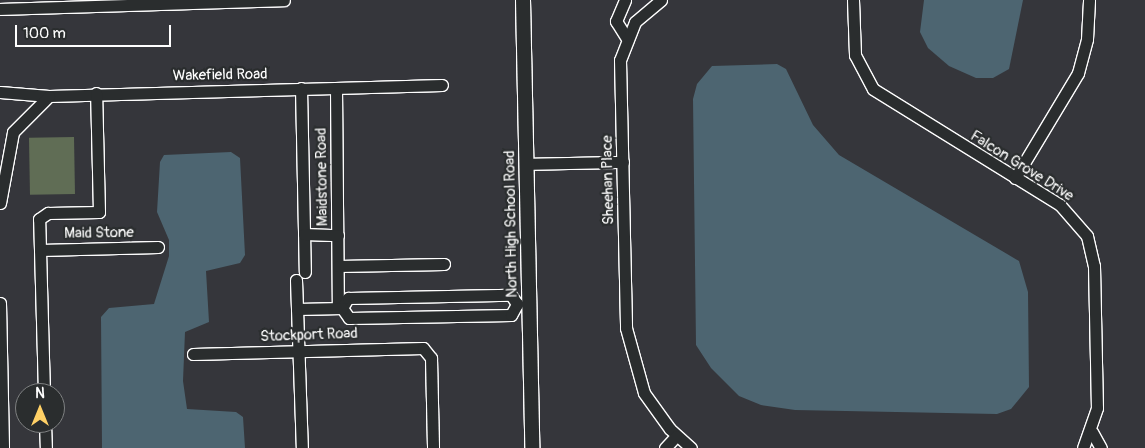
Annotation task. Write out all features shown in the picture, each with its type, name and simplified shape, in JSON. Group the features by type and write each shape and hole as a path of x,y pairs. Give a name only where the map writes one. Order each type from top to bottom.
{"street":[{"path":"0,9 284,0"},
{"name":"North High School Road","path":"523,0 526,164 523,304 532,448"},
{"path":"625,0 616,21 626,38"},
{"name":"Sheehan Place","path":"661,0 649,9 626,38 620,63 626,323 640,384 676,436 690,448"},
{"name":"Falcon Grove Drive","path":"853,0 855,55 873,89 1068,212 1090,246 1097,408 1092,432 1083,448"},
{"path":"1015,178 1078,73 1087,39 1089,0"},
{"name":"Wakefield Road","path":"0,92 48,96 96,93 442,85"},
{"path":"301,88 305,272"},
{"name":"Maidstone Road","path":"336,88 340,308"},
{"path":"44,383 40,250 42,214 99,212 96,93"},
{"path":"0,203 3,166 14,130 48,96"},
{"path":"526,164 623,162"},
{"path":"304,234 338,235"},
{"name":"Maid Stone","path":"40,250 158,247"},
{"path":"338,266 444,264"},
{"path":"296,280 302,448"},
{"path":"297,309 340,308 349,318 511,315 523,304 511,294 348,298 340,308"},
{"path":"431,296 431,316"},
{"path":"0,303 1,428 3,448"},
{"name":"Stockport Road","path":"193,354 299,350 426,350 431,358 433,448"},
{"path":"1092,432 1101,448"},
{"path":"45,433 46,448"},
{"path":"665,448 676,436"}],"green space":[{"path":"74,137 75,194 30,195 29,138"}],"water":[{"path":"924,0 1023,0 1009,69 993,78 976,78 949,66 928,48 920,32"},
{"path":"777,64 786,69 813,125 839,155 1019,261 1028,292 1029,387 1011,409 997,414 795,410 761,405 739,396 711,368 696,345 693,99 697,84 712,66"},
{"path":"231,152 240,158 245,255 240,263 206,271 209,322 185,332 183,381 187,409 236,412 243,417 245,448 102,448 101,317 109,308 154,304 169,256 169,240 157,212 160,162 164,155"}]}
